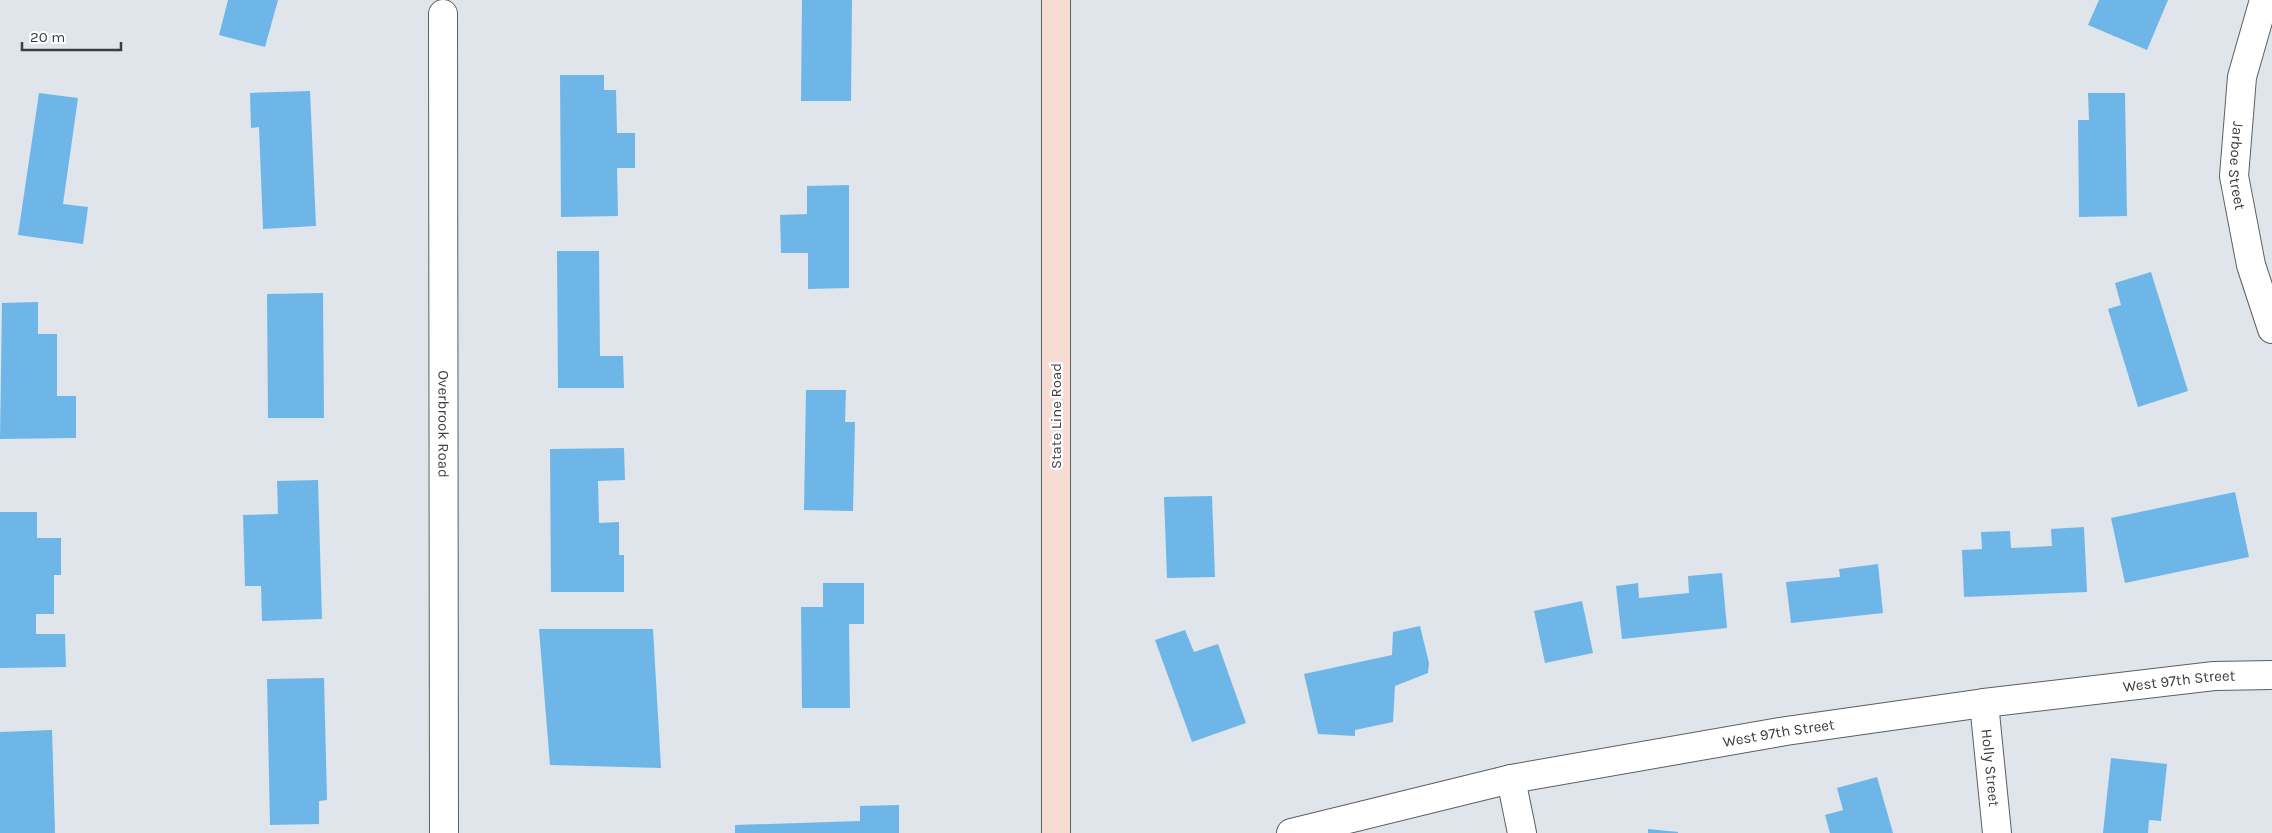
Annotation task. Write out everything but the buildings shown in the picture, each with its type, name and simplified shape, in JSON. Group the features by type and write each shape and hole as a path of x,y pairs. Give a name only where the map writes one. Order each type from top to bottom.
{"main road":[{"name":"State Line Road","path":"1056,0 1056,833"}],"street":[{"name":"Jarboe Street","path":"2264,0 2242,77 2234,176 2262,263 2272,329"},
{"name":"Overbrook Road","path":"443,14 444,833"},
{"name":"West 97th Street","path":"1291,833 1511,779 1786,731 1984,703 2214,676 2272,675"},
{"name":"Holly Street","path":"1984,703 1997,833"},
{"path":"1511,779 1522,833"}]}
